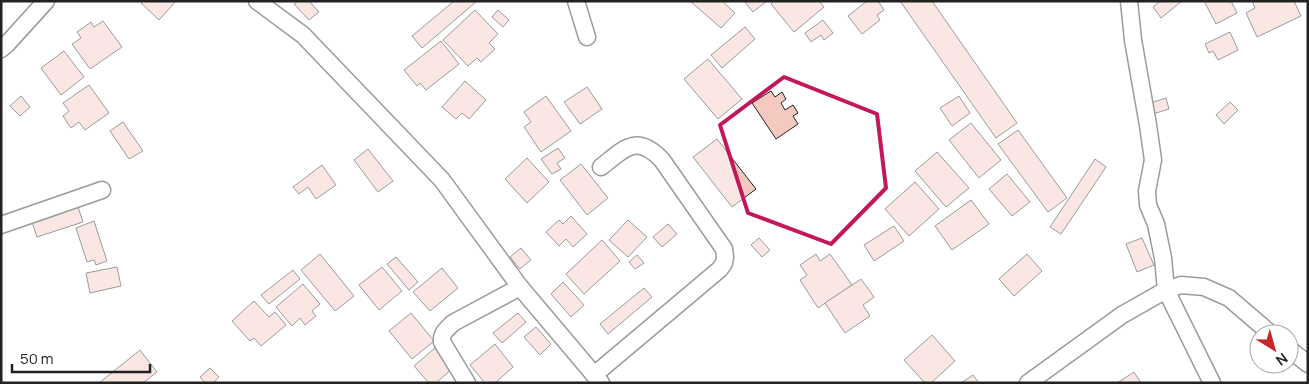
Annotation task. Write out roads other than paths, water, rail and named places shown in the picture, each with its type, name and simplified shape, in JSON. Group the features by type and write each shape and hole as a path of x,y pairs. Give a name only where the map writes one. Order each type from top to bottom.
{"street":[{"path":"1,49 8,44 46,1"},
{"path":"257,1 303,35 442,180 520,287 598,379 720,269 725,257 724,249 714,233 662,160 652,150 644,146 632,146 601,167"},
{"path":"576,1 587,37"},
{"path":"1130,1 1133,40 1153,160 1147,191 1148,205 1156,224 1163,258 1166,290 1212,383"},
{"path":"1,225 102,190"},
{"path":"1028,383 1122,315 1166,290 1181,285 1204,287 1230,298 1260,324"},
{"path":"467,383 442,342 445,331 453,323 520,287"}]}
